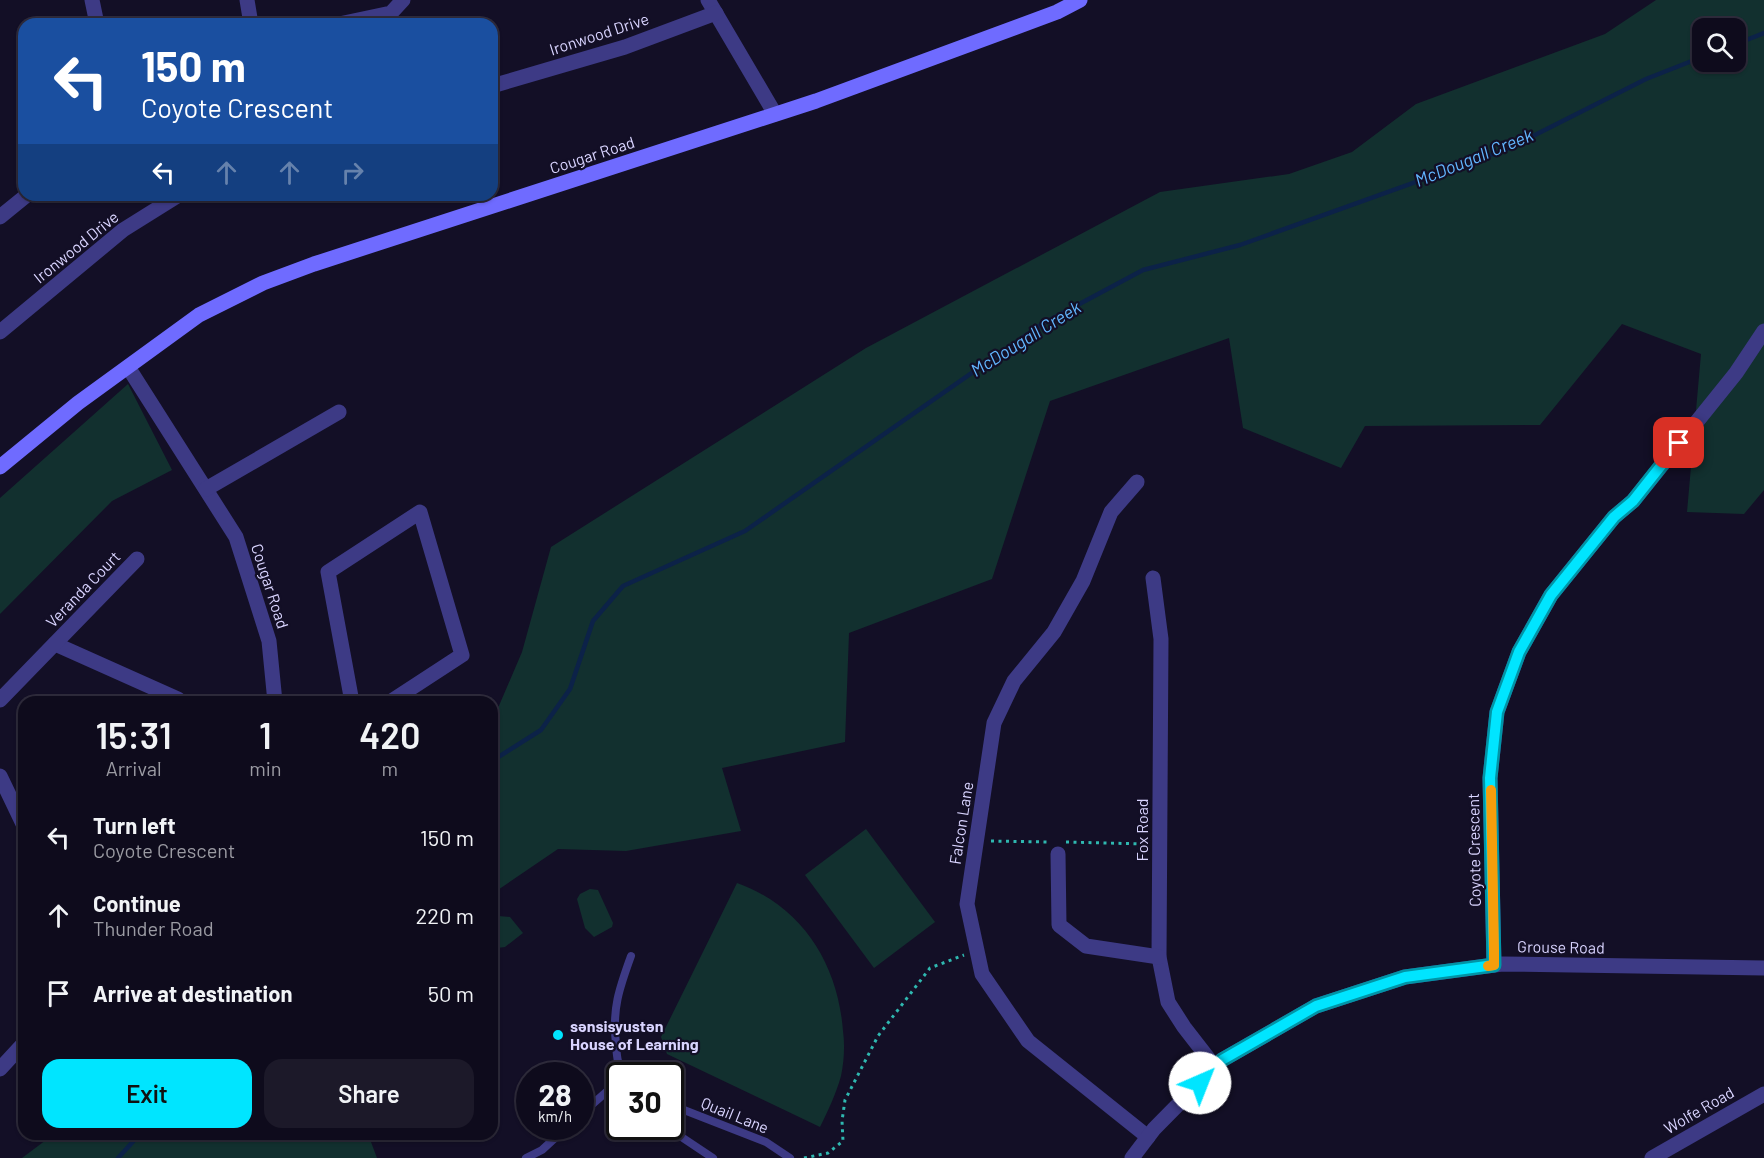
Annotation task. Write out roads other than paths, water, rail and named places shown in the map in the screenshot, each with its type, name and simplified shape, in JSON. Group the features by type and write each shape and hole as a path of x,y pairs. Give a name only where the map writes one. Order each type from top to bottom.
{"street":[{"path":"92,0 96,18"},
{"path":"247,0 250,18"},
{"path":"367,18 391,13 403,0"},
{"name":"Cougar Road","path":"0,467 78,403 199,315 263,283 314,264 816,101 1057,12 1080,0"},
{"path":"712,6 775,114"},
{"name":"Ironwood Drive","path":"498,84 626,47 712,6"},
{"path":"0,217 20,201"},
{"name":"Ironwood Drive","path":"0,332 123,230 170,201"},
{"name":"Coyote Crescent","path":"1494,965 1490,778 1497,712 1519,652 1551,595 1614,517 1633,501 1736,373 1764,332"},
{"name":"Cougar Road","path":"128,367 236,537 269,641 274,696"},
{"path":"206,489 339,412"},
{"name":"Falcon Lane","path":"1137,482 1111,513 1083,581 1054,632 1014,681 994,723 967,904 982,974 1028,1041 1148,1137"},
{"path":"351,696 328,572 420,512 462,655 399,696"},
{"name":"Veranda Court","path":"0,700 137,559"},
{"name":"Fox Road","path":"1154,578 1161,639 1159,957 1168,1002 1215,1067"},
{"path":"55,644 171,696"},
{"path":"0,776 18,814"},
{"path":"1058,854 1059,924 1086,946 1159,957"},
{"name":"Grouse Road","path":"1132,1158 1148,1137 1222,1060 1316,1006 1405,977 1494,965 1764,969"},
{"path":"0,1069 18,1050"},
{"name":"Wolfe Road","path":"1652,1158 1764,1094"}],"lane":[{"path":"618,1062 613,1022 620,987 632,956"},
{"path":"594,1103 606,1092"},
{"name":"Quail Lane","path":"684,1110 766,1142 790,1158"},
{"path":"684,1139 713,1158"},
{"path":"529,1156 542,1150 553,1140"},
{"path":"529,1156 543,1158"}],"waterway":[{"name":"McDougall Creek","path":"1746,40 1764,33"},
{"name":"McDougall Creek","path":"498,757 541,730 570,689 593,621 623,586 745,531 1042,324 1143,270 1240,245 1505,150 1646,79 1692,61"},
{"name":"McDougall Creek","path":"118,1158 134,1140"}],"place":[{"name":"sənsisyustən House of Learning","path":"558,1035"}]}
